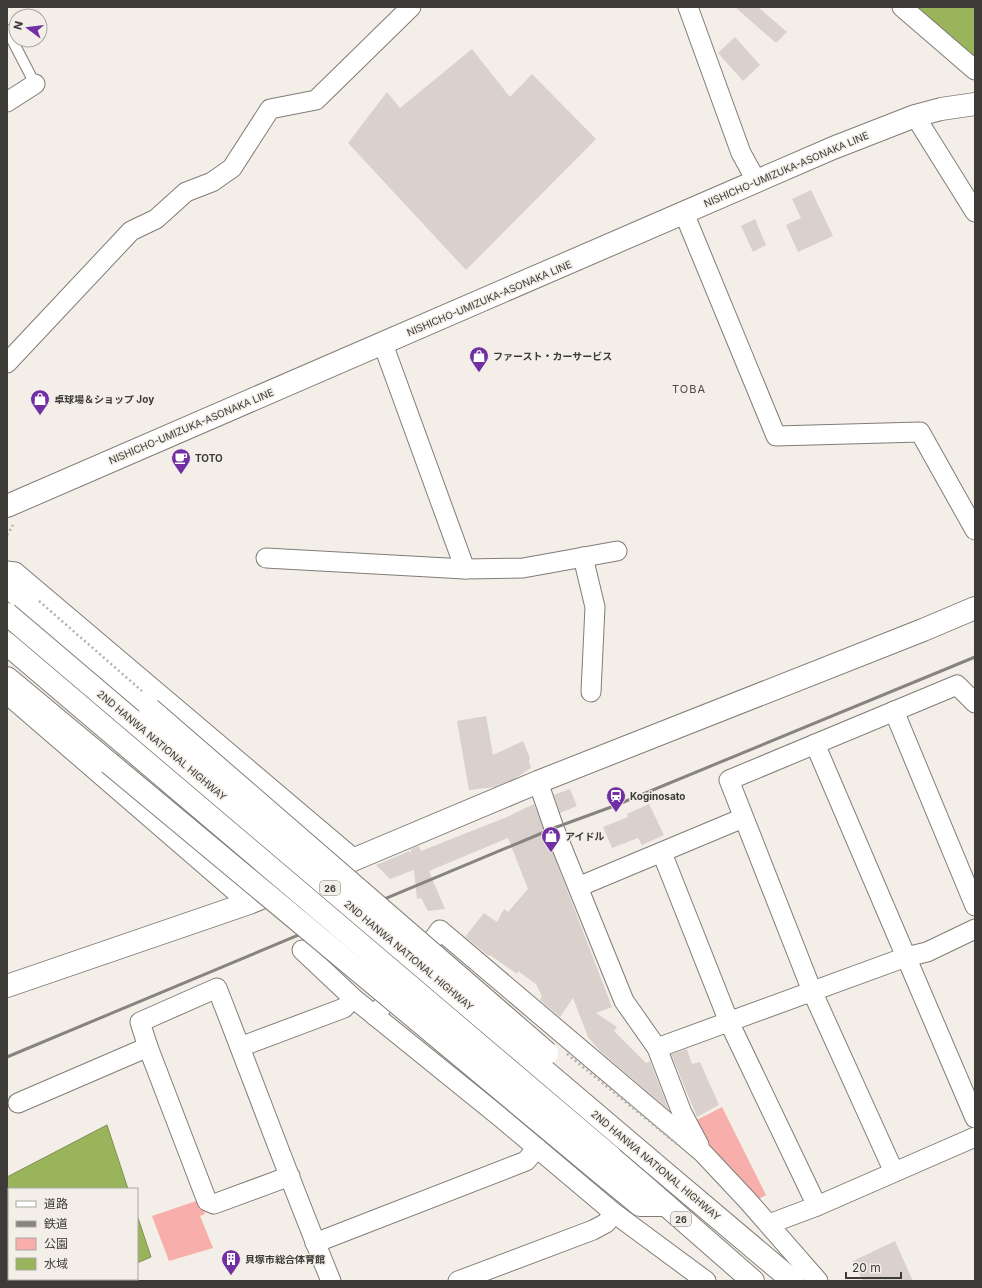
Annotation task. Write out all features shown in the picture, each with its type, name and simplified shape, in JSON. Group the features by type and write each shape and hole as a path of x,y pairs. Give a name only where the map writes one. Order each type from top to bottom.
{"main road":[{"name":"NISHICHO-UMIZUKA-ASONAKA LINE","path":"11,513 383,344 757,182 915,116 941,109 975,104"},
{"path":"7,586 150,710 658,1158"},
{"path":"7,986 249,903 538,782 923,630 975,608"},
{"name":"2ND HANWA NATIONAL HIGHWAY","path":"7,614 658,1158 740,1236 793,1281"},
{"name":"26","path":"7,644 605,1164 666,1205 753,1281"},
{"path":"7,678 109,763 605,1164"}],"street":[{"path":"7,363 131,231 156,219 186,192 212,182 232,168 270,109 316,100 411,7"},
{"path":"688,7 741,153 757,182"},
{"path":"902,7 975,70"},
{"path":"7,102 35,84"},
{"path":"915,116 975,212"},
{"path":"684,213 776,436 920,432 975,530"},
{"path":"383,344 465,569"},
{"path":"266,558 465,569 522,568 617,551"},
{"path":"583,557 595,608 591,692"},
{"path":"7,571 15,572 354,859"},
{"path":"894,1172 812,991 729,780 957,685 975,703"},
{"path":"7,694 249,903"},
{"path":"894,711 975,906"},
{"path":"815,744 975,1118"},
{"path":"538,782 624,1001 657,1048 682,1113 703,1153"},
{"path":"578,887 743,818"},
{"path":"662,853 729,1022 817,1206"},
{"path":"657,1048 906,957 927,952 975,929"},
{"path":"375,1016 440,930 703,1153 818,1281"},
{"path":"302,950 353,998 614,1213 706,1281"},
{"path":"290,1176 214,1204 207,1201 148,1047 140,1022 217,988 290,1176 330,1281"},
{"path":"240,1047 344,1008 353,998"},
{"path":"18,1102 148,1047"},
{"path":"768,1224 817,1206 975,1137"},
{"path":"315,1243 526,1161 536,1148"},
{"path":"458,1281 593,1230 606,1223 614,1213"}],"lane":[{"path":"7,30 35,84"}],"path":[{"path":"7,535 11,513"}],"green space":[{"path":"722,1107 766,1195 753,1202 689,1124"},
{"path":"199,1200 205,1214 200,1216 213,1248 169,1261 152,1216"}],"water":[{"path":"911,7 975,7 975,59"},
{"path":"107,1125 128,1188 8,1188 8,1280 96,1280 7,1281 7,1177"},
{"path":"138,1218 151,1257 138,1263"}],"building":[{"path":"735,7 758,7 787,32 776,43"},
{"path":"735,37 760,65 743,81 718,53"},
{"path":"472,49 510,97 532,74 596,139 466,270 348,143 387,92 400,108"},
{"path":"811,190 833,236 798,252 786,225 801,218 792,199"},
{"path":"755,219 766,245 753,252 741,226"},
{"path":"486,716 493,755 523,741 530,758 529,762 531,768 514,779 495,787 469,790 457,721"},
{"path":"570,789 577,806 560,813 554,795"},
{"path":"534,804 612,1007 596,1013 617,1027 614,1031 646,1063 650,1061 669,1110 600,1051 588,1037 573,998 560,1017 540,1000 542,996 536,984 518,971 517,974 490,955 489,956 465,937 484,913 497,922 504,909 508,912 528,889 508,838 429,871 445,909 428,911 421,898 417,899 414,870 390,879 376,865 410,851 411,855 411,849 419,846 421,851 507,817"},
{"path":"649,804 664,835 642,845 638,838 612,848 603,827 628,817 627,814"},
{"path":"687,1049 692,1064 700,1062 719,1105 697,1117 671,1054"},
{"path":"895,1241 913,1281 863,1281 853,1261"}],"railway":[{"path":"7,1057 554,828 614,806 975,657"}],"place":[{"name":"ファースト・カーサービス","path":"479,373"},
{"name":"卓球場＆ショップ Joy","path":"40,416"},
{"name":"TOTO","path":"181,475"},
{"name":"Koginosato","path":"616,813"},
{"name":"アイドル","path":"551,853"},
{"name":"貝塚市総合体育館","path":"231,1276"}],"district":[{"name":"TOBA","path":"689,389"}]}
